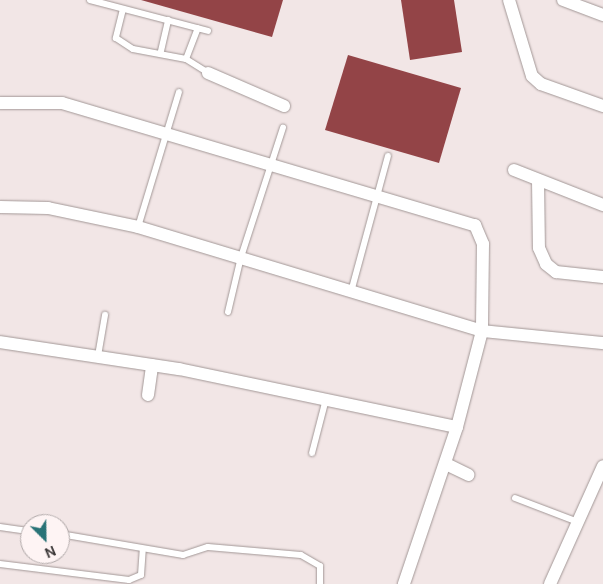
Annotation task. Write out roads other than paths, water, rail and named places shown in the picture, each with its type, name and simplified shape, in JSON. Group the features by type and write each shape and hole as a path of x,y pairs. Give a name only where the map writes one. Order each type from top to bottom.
{"street":[{"path":"509,0 527,63 541,84 603,106"},
{"path":"563,0 603,14"},
{"path":"208,73 284,106"},
{"path":"0,103 62,103 166,130 271,164 377,193 465,221 481,232 482,331 458,427 404,584"},
{"path":"514,170 603,205"},
{"path":"538,180 539,248 546,264 556,272 603,277"},
{"path":"0,207 48,208 138,227 482,331 603,343"},
{"path":"0,342 152,365 458,427"},
{"path":"148,395 152,365"},
{"path":"446,464 469,475"},
{"path":"550,584 603,466"}],"lane":[{"path":"90,0 208,31"},
{"path":"124,9 116,38 133,49 161,51 186,59 208,73"},
{"path":"161,51 168,20"},
{"path":"186,59 198,28"},
{"path":"138,227 179,92"},
{"path":"228,312 240,258 283,128"},
{"path":"351,292 388,156"},
{"path":"98,356 105,315"},
{"path":"312,453 326,399"},
{"path":"515,498 578,522"},
{"path":"0,527 20,529"},
{"path":"70,535 130,542 143,549 183,555 208,546 301,556 320,566 320,584"},
{"path":"0,564 130,580 141,575 143,549"}]}
